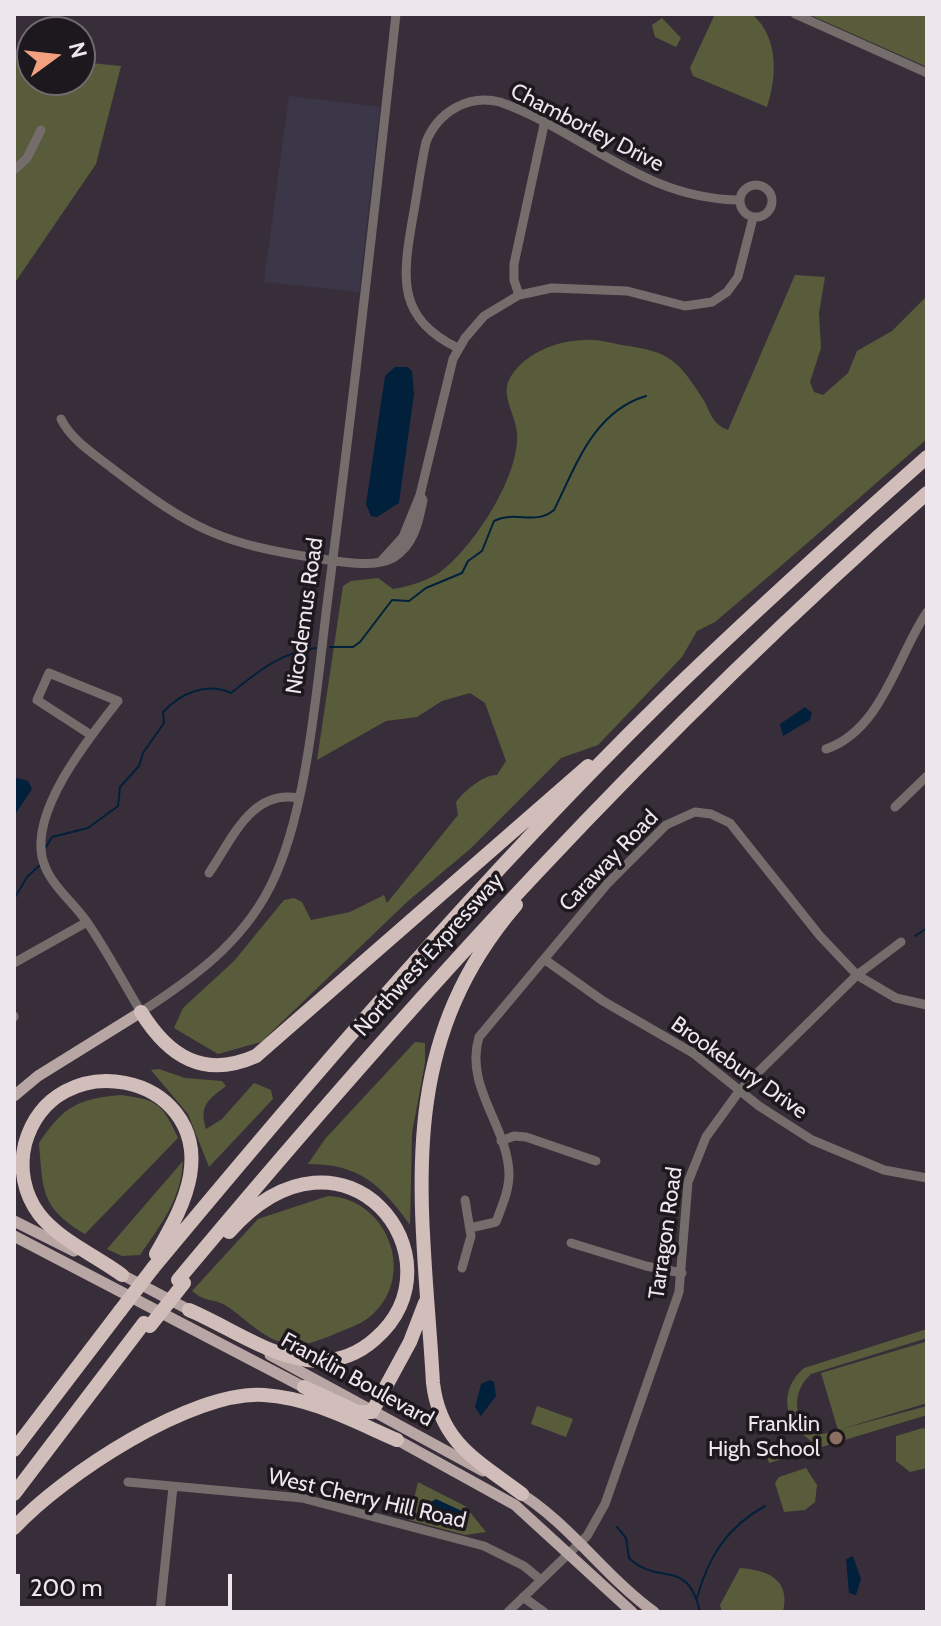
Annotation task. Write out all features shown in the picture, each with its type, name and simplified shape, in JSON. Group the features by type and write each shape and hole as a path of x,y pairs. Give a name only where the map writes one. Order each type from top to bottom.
{"highway":[{"name":"Northwest Expressway","path":"14,1450 151,1267 362,1020 661,702 927,457"},
{"name":"Northwest Expressway","path":"14,1494 181,1282 431,984 604,800 790,618 927,493"},
{"path":"141,1012 162,1043 194,1062 228,1065 256,1056 661,702"},
{"path":"522,1494 461,1447 442,1422 433,1383 422,1133 428,1080 444,1024 459,989 488,939 604,800"},
{"path":"122,1275 48,1224 33,1206 25,1183 23,1157 35,1120 53,1100 83,1083 113,1079 144,1087 165,1101 185,1132 191,1163 188,1185 174,1223 151,1267"},
{"path":"181,1282 252,1209 279,1191 305,1183 331,1182 371,1200 398,1231 406,1257 406,1284 397,1312 379,1336 346,1357 318,1361 289,1356 189,1310"},
{"path":"304,1387 358,1412 372,1412 410,1342 428,1289"},
{"path":"14,1528 81,1472 187,1411 225,1398 254,1394 297,1399 397,1440"}],"main road":[{"name":"Nicodemus Road","path":"14,1096 38,1076 141,1012"},
{"name":"Franklin Boulevard","path":"14,1221 189,1310 522,1494 654,1612"},
{"name":"Franklin Boulevard","path":"14,1236 304,1387 515,1505 632,1612"}],"street":[{"name":"Nicodemus Road","path":"141,1012 202,971 244,927 278,868 298,798 333,561 396,14"},
{"path":"795,14 927,73"},
{"name":"Chamborley Drive","path":"61,419 75,439 193,526 243,546 333,561 359,563 382,560 397,555 409,542 419,523 423,500 420,495 446,382 458,348 484,316 519,295 567,287 627,291 685,306 712,302 727,292 738,277 753,218 764,216 772,208 773,198 760,185 750,186 740,200 702,197 658,185 510,106 482,100 449,111 435,125 426,142 406,261 405,285 412,307 426,327 458,348"},
{"path":"519,295 514,264 544,125"},
{"path":"14,170 27,158 41,130"},
{"path":"740,200 743,210 753,218"},
{"path":"826,749 846,739 870,714 927,612"},
{"path":"91,735 37,700 49,673 118,701 91,735 51,807 41,838 42,859 54,884 87,922 141,1012"},
{"path":"895,807 927,776"},
{"path":"209,873 262,801 278,795 298,798"},
{"name":"Caraway Road","path":"470,1228 496,1222 509,1176 501,1141 477,1078 475,1049 485,1027 607,884 658,832 677,818 695,812 711,814 730,823 820,936 857,975 885,993 927,1005"},
{"path":"14,963 87,922"},
{"name":"Tarragon Road","path":"508,1612 594,1528 605,1504 671,1318 682,1273 692,1168 714,1123 740,1090 857,975 901,942"},
{"name":"Brookebury Drive","path":"544,959 603,1001 693,1053 781,1122 837,1152 884,1170 927,1178"},
{"path":"501,1141 514,1136 526,1137 596,1161"},
{"path":"462,1268 470,1228 465,1200"},
{"path":"571,1243 646,1266 682,1273"},
{"name":"West Cherry Hill Road","path":"128,1482 275,1494 434,1531 484,1546 524,1566 541,1580"},
{"path":"160,1612 173,1487"},
{"path":"523,1597 544,1612"}],"shaded area":[{"path":"289,96 380,107 359,292 264,282"}],"green space":[{"path":"715,14 752,14 767,34 774,70 767,107 693,76 690,68"},
{"path":"808,14 927,14 927,67"},
{"path":"662,18 681,38 676,47 655,37 652,25"},
{"path":"14,56 16,96 96,96 96,64 121,66 96,164 14,284"},
{"path":"795,275 825,277 819,313 821,348 810,382 814,392 823,395 848,373 857,351 892,331 927,296 927,439 715,622 697,631 682,657 598,745 561,758 469,850 408,901 261,1042 218,1054 174,1028 183,1008 234,961 284,900 294,898 302,902 311,920 350,912 384,895 387,903 458,815 456,802 481,780 497,775 506,761 485,703 470,693 442,701 417,717 386,721 317,760 343,586 351,581 378,578 393,589 420,582 444,569 469,543 504,488 516,450 516,426 507,393 509,380 515,371 542,350 575,341 600,341 651,351 670,359 686,374 715,421 728,430"},
{"path":"415,1042 425,1043 425,1063 412,1133 410,1225 389,1198 367,1179 341,1168 308,1164 325,1139"},
{"path":"159,1069 185,1078 222,1081 226,1086 207,1104 204,1114 206,1129 222,1119 254,1083 271,1090 273,1099 209,1167 188,1114 151,1070"},
{"path":"121,1095 144,1099 158,1106 178,1138 85,1234 60,1216 47,1197 39,1143 56,1120 73,1107 93,1099"},
{"path":"183,1161 174,1200 140,1255 122,1256 107,1249"},
{"path":"328,1196 348,1200 366,1210 379,1223 389,1240 393,1279 386,1297 369,1317 318,1341 288,1344 262,1333 225,1305 192,1291 258,1219"},
{"path":"927,1329 927,1338 811,1374 799,1391 797,1400 800,1417 805,1424 823,1434 927,1406 927,1415 769,1463 766,1454 811,1441 790,1416 787,1397 795,1377 804,1368"},
{"path":"925,1342 927,1403 838,1430 821,1373"},
{"path":"537,1406 573,1419 566,1437 531,1424"},
{"path":"923,1428 927,1430 927,1468 910,1472 896,1461 896,1436"},
{"path":"806,1468 817,1485 815,1502 805,1510 784,1512 775,1483 779,1477"},
{"path":"418,1482 465,1506 486,1532 465,1535 409,1520"},
{"path":"740,1568 775,1578 783,1591 783,1612 722,1612 720,1605"}],"water":[{"path":"395,367 408,367 412,371 414,394 399,503 377,517 371,516 366,504 385,376"},
{"path":"805,707 812,713 810,720 783,736 780,724"},
{"path":"14,777 28,781 32,789 14,816"},
{"path":"490,1380 494,1382 496,1396 481,1416 475,1407 481,1384"},
{"path":"436,1499 464,1512 466,1521 459,1526 430,1516 428,1504"},
{"path":"853,1556 861,1579 856,1595 849,1593 846,1559"}],"waterway":[{"path":"330,647 353,647 392,600 409,601 426,588 462,573 468,561 482,551 494,521 510,517 540,517 554,510 588,442 599,428 612,414 646,396"},
{"path":"46,847 52,837 88,828 118,806 120,787 139,766 143,753 164,723 163,712 178,699 203,689 231,693 280,659 316,648"},
{"path":"14,899 27,877 40,865"},
{"path":"915,936 927,928"},
{"path":"697,1598 707,1569 721,1544 740,1523 765,1506"},
{"path":"617,1527 626,1538 629,1558 651,1571 680,1578 688,1584 700,1612"}],"place":[{"name":"Franklin High School","path":"836,1438"}]}
